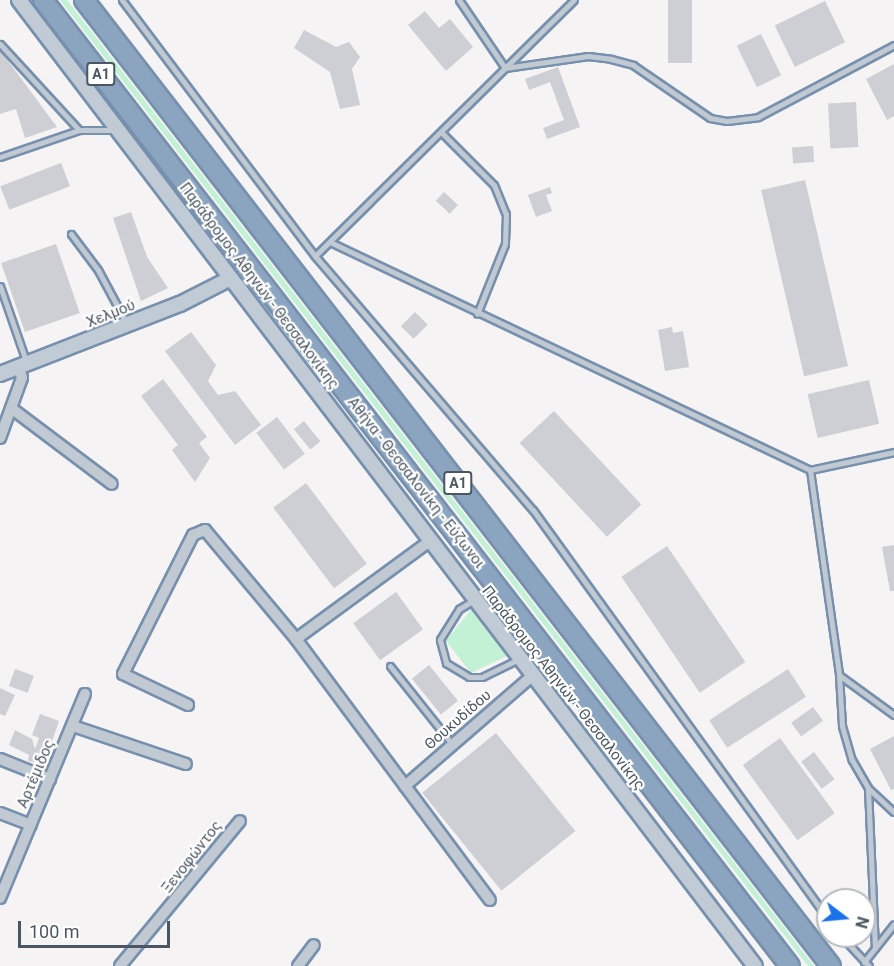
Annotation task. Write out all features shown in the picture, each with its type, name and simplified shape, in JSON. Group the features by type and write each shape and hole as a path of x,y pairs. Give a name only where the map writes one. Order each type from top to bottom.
{"highway":[{"name":"Αθήνα - Θεσσαλονίκη - Εύζωνοι","path":"43,0 790,966"},
{"name":"Α1","path":"84,0 831,966"}],"main road":[{"name":"Παράδρομος Αθηνών - Θεσσαλονίκης","path":"19,0 752,965"},
{"name":"Χελμού","path":"0,375 127,326 231,278"}],"street":[{"path":"0,438 22,378 23,366"},
{"path":"11,408 112,484"},
{"path":"188,705 123,674 193,535 205,530 296,639 490,900"},
{"path":"296,639 430,541"},
{"name":"Θουκυδίδου","path":"405,786 532,676"},
{"name":"Αρτέμιδος","path":"0,898 85,694"},
{"path":"73,726 186,764"},
{"path":"0,759 50,778"},
{"path":"0,813 31,825"},
{"name":"Ξενοφώντος","path":"120,966 240,821"},
{"path":"298,966 314,945"}],"lane":[{"path":"122,0 315,256 532,510 816,902"},
{"path":"459,0 505,68"},
{"path":"315,256 443,134 505,68 574,0"},
{"path":"0,44 79,130"},
{"path":"505,68 588,57 611,59 633,65 710,118 727,121 758,117 894,45"},
{"path":"0,157 79,130 119,130"},
{"path":"443,134 494,185 506,214 505,244 477,314"},
{"path":"71,234 98,270 127,326"},
{"path":"330,242 477,314 810,470 894,452"},
{"path":"0,286 23,366"},
{"path":"810,470 839,675 842,726 852,760 868,788 894,812"},
{"path":"474,600 459,609 440,640 446,663 469,677 482,677 519,659"},
{"path":"390,666 453,745"},
{"path":"839,675 849,687 894,715"},
{"path":"868,788 872,888"},
{"path":"876,947 894,924"},
{"path":"852,948 870,966"},
{"path":"864,962 875,948"}],"green space":[{"path":"60,0 67,0 814,966 808,966"},
{"path":"473,607 509,655 471,673 446,641"}],"building":[{"path":"668,0 692,0 692,63 668,63"},
{"path":"825,1 845,42 795,67 775,26"},
{"path":"425,11 439,28 450,19 473,47 446,71 408,25"},
{"path":"304,30 336,47 349,42 360,57 352,69 360,105 340,109 330,72 294,48"},
{"path":"761,34 781,75 757,87 737,46"},
{"path":"0,50 57,127 25,138 16,109 0,114"},
{"path":"894,64 894,116 887,120 866,79"},
{"path":"558,67 580,127 547,139 543,128 564,120 550,82 529,90 525,79"},
{"path":"856,102 858,147 830,148 828,103"},
{"path":"813,146 814,162 793,163 792,147"},
{"path":"61,163 70,186 9,210 0,186"},
{"path":"805,180 848,366 804,376 761,190"},
{"path":"550,187 552,193 546,195 552,211 536,217 528,195"},
{"path":"444,192 458,205 450,214 436,201"},
{"path":"131,212 147,257 168,288 141,301 113,218"},
{"path":"56,244 80,313 25,332 1,263"},
{"path":"415,312 428,325 414,339 401,326"},
{"path":"672,327 673,333 683,331 689,367 665,371 658,330"},
{"path":"191,332 216,365 208,381 218,395 235,391 261,425 235,445 165,351"},
{"path":"163,379 207,437 199,443 210,458 195,482 172,450 178,445 141,396"},
{"path":"869,380 879,424 818,438 808,394"},
{"path":"554,411 641,505 607,537 520,443"},
{"path":"277,417 305,454 284,469 256,433"},
{"path":"304,421 320,441 310,449 294,429"},
{"path":"306,483 367,564 334,588 273,508"},
{"path":"894,545 894,591 890,591 882,547"},
{"path":"667,546 745,662 700,693 621,577"},
{"path":"396,592 423,629 380,660 353,623"},
{"path":"429,665 458,701 441,715 412,679"},
{"path":"15,669 34,676 28,693 9,686"},
{"path":"788,669 806,697 727,748 709,720"},
{"path":"0,688 15,695 5,716 0,714"},
{"path":"813,707 823,721 801,737 791,723"},
{"path":"40,714 59,721 44,765 28,761 29,755 9,745 15,730 32,739 35,749 39,738 32,735"},
{"path":"496,733 575,831 501,891 422,793"},
{"path":"894,736 894,789 891,790 870,749"},
{"path":"780,738 835,813 797,840 743,765"},
{"path":"814,752 834,779 822,789 801,762"}]}
